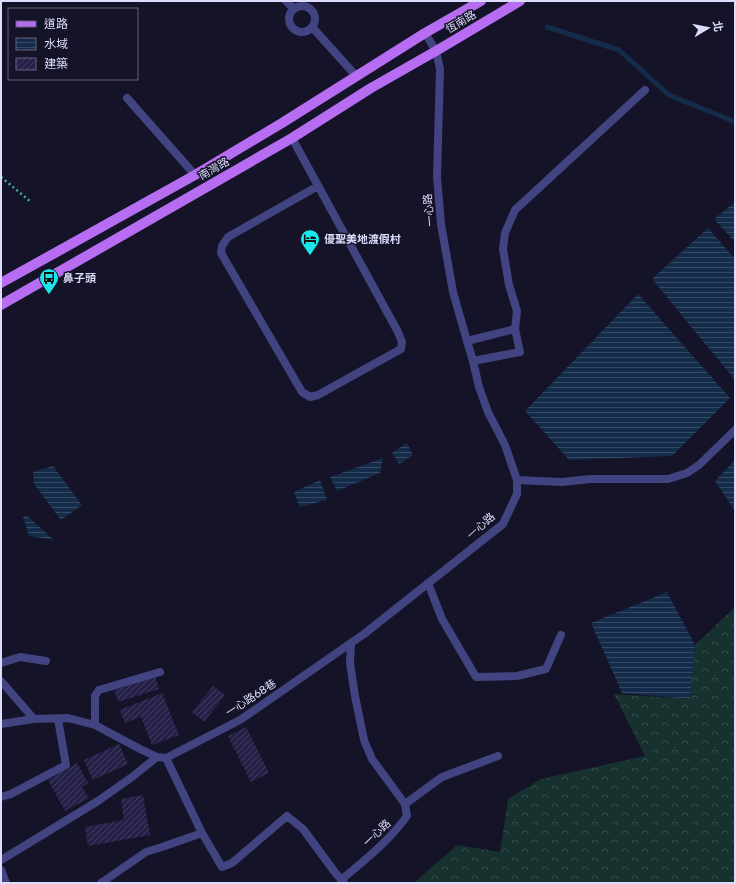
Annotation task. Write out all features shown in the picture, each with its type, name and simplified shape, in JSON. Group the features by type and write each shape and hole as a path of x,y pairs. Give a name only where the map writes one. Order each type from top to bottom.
{"main road":[{"name":"恆南路","path":"425,33 481,1"},
{"name":"恆南路","path":"436,51 520,1"},
{"name":"南灣路","path":"1,283 195,175 357,77 425,33"},
{"name":"南灣路","path":"1,305 292,138 370,88 436,51"}],"street":[{"path":"286,1 293,8"},
{"path":"305,6 311,9 315,21 312,27 301,33 294,31 288,20 289,14 293,8 305,6"},
{"path":"312,27 357,77"},
{"name":"一心路","path":"351,643 503,524 517,494 517,480 479,387 453,292 441,224 437,177 440,69 436,51 425,33"},
{"path":"473,361 520,352 516,329 517,311 509,285 503,249 505,233 515,210 645,90"},
{"path":"127,98 195,175"},
{"path":"292,138 398,332 402,342 401,349 318,395 310,397 302,392 221,253 222,246 228,237 318,186"},
{"path":"466,341 516,329"},
{"path":"517,480 562,482 591,479 668,479 687,473 699,465 735,430"},
{"path":"428,583 442,619 476,677 517,676 546,669 561,635"},
{"path":"351,643 350,663 364,740 372,758 405,804 442,777 498,756"},
{"name":"一心路68巷","path":"1,860 98,800 161,758 240,720 351,643"},
{"path":"1,663 20,657 46,661"},
{"path":"95,725 95,696 99,690 160,672"},
{"path":"1,680 34,719"},
{"path":"1,724 34,719 68,718 95,725 140,749 161,758 222,867 232,863 287,816 303,829 342,882"},
{"path":"1,797 11,794 66,765 58,719"},
{"name":"一心路","path":"342,882 398,828 407,816 405,804"},
{"path":"100,883 146,852 202,833"},
{"path":"1,870 6,883"}],"path":[{"path":"1,177 31,202"}],"green space":[{"path":"735,607 735,883 414,883 457,845 500,852 508,799 541,779 645,756 614,694 689,699 695,645"}],"water":[{"path":"735,202 735,242 714,219"},
{"path":"708,228 735,259 735,380 652,279"},
{"path":"638,294 730,398 672,456 569,460 525,411"},
{"path":"407,443 413,455 399,464 392,453"},
{"path":"383,458 380,473 337,491 330,477"},
{"path":"735,460 735,511 715,481"},
{"path":"53,466 82,505 61,520 34,484 33,472"},
{"path":"320,480 327,500 300,507 294,492"},
{"path":"26,515 54,540 29,536 23,517"},
{"path":"667,592 695,645 690,699 622,693 591,623"}],"building":[{"path":"155,676 159,689 118,702 114,690"},
{"path":"213,686 225,695 204,722 192,712"},
{"path":"162,693 179,735 152,745 141,717 125,723 120,710"},
{"path":"246,727 269,773 251,782 228,736"},
{"path":"119,744 128,764 93,780 84,760"},
{"path":"77,763 88,783 82,787 89,798 65,811 48,780"},
{"path":"143,795 150,835 88,846 85,827 124,820 121,799"}],"waterway":[{"path":"547,27 619,50 669,95 735,122"}],"place":[{"name":"優聖美地渡假村","path":"310,256"},
{"name":"鼻子頭","path":"49,295"}]}
